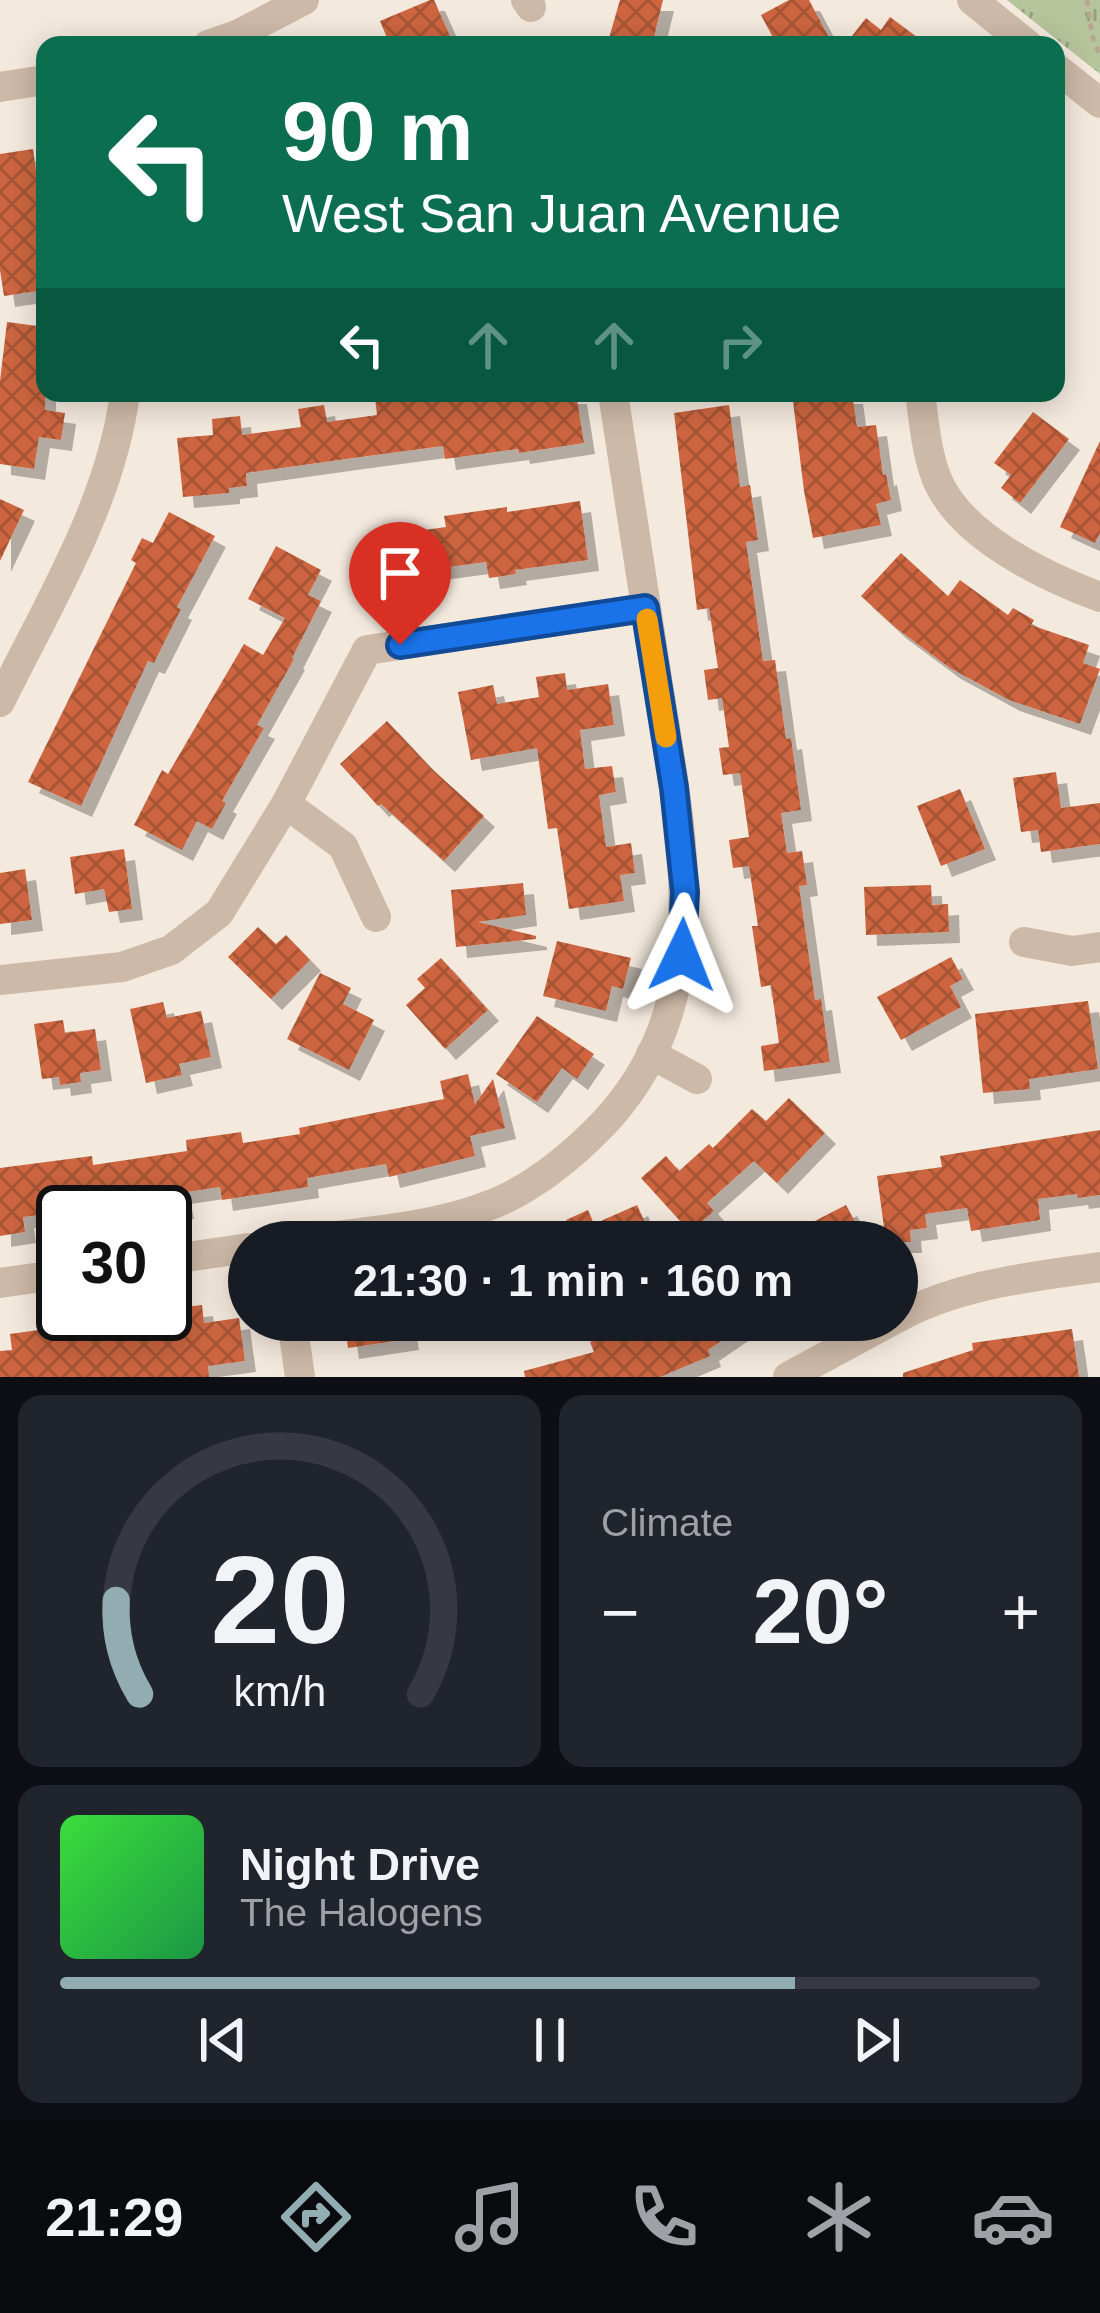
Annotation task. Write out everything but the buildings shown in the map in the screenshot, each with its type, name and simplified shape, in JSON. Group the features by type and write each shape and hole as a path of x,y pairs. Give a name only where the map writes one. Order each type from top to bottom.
{"street":[{"path":"234,36 304,0"},
{"path":"972,0 991,33"},
{"path":"1065,75 1100,104"},
{"path":"0,87 36,81"},
{"path":"0,702 108,471 124,402"},
{"path":"433,1221 502,1200 543,1177 585,1142 623,1102 671,1011 682,955 685,892 674,788 614,402"},
{"path":"921,402 928,451 951,504 986,538 1062,583 1100,597"},
{"path":"0,980 122,967 171,950 219,913 286,804 367,650 645,608"},
{"path":"286,804 344,846 376,916"},
{"path":"1024,942 1072,951 1100,947"},
{"path":"651,1054 697,1079"},
{"path":"192,1256 228,1251"},
{"path":"918,1308 986,1284 1100,1267"},
{"path":"0,1283 36,1278"},
{"path":"295,1341 300,1377"},
{"path":"788,1377 854,1341"}],"path":[{"path":"1087,0 1100,57"}],"green space":[{"path":"1007,0 1100,0 1100,74 1065,46 1065,36 1052,36"}],"slow traffic":[{"path":"647,619 666,737"}],"route":[{"path":"400,645 645,608 674,788 685,892 682,955"}]}
